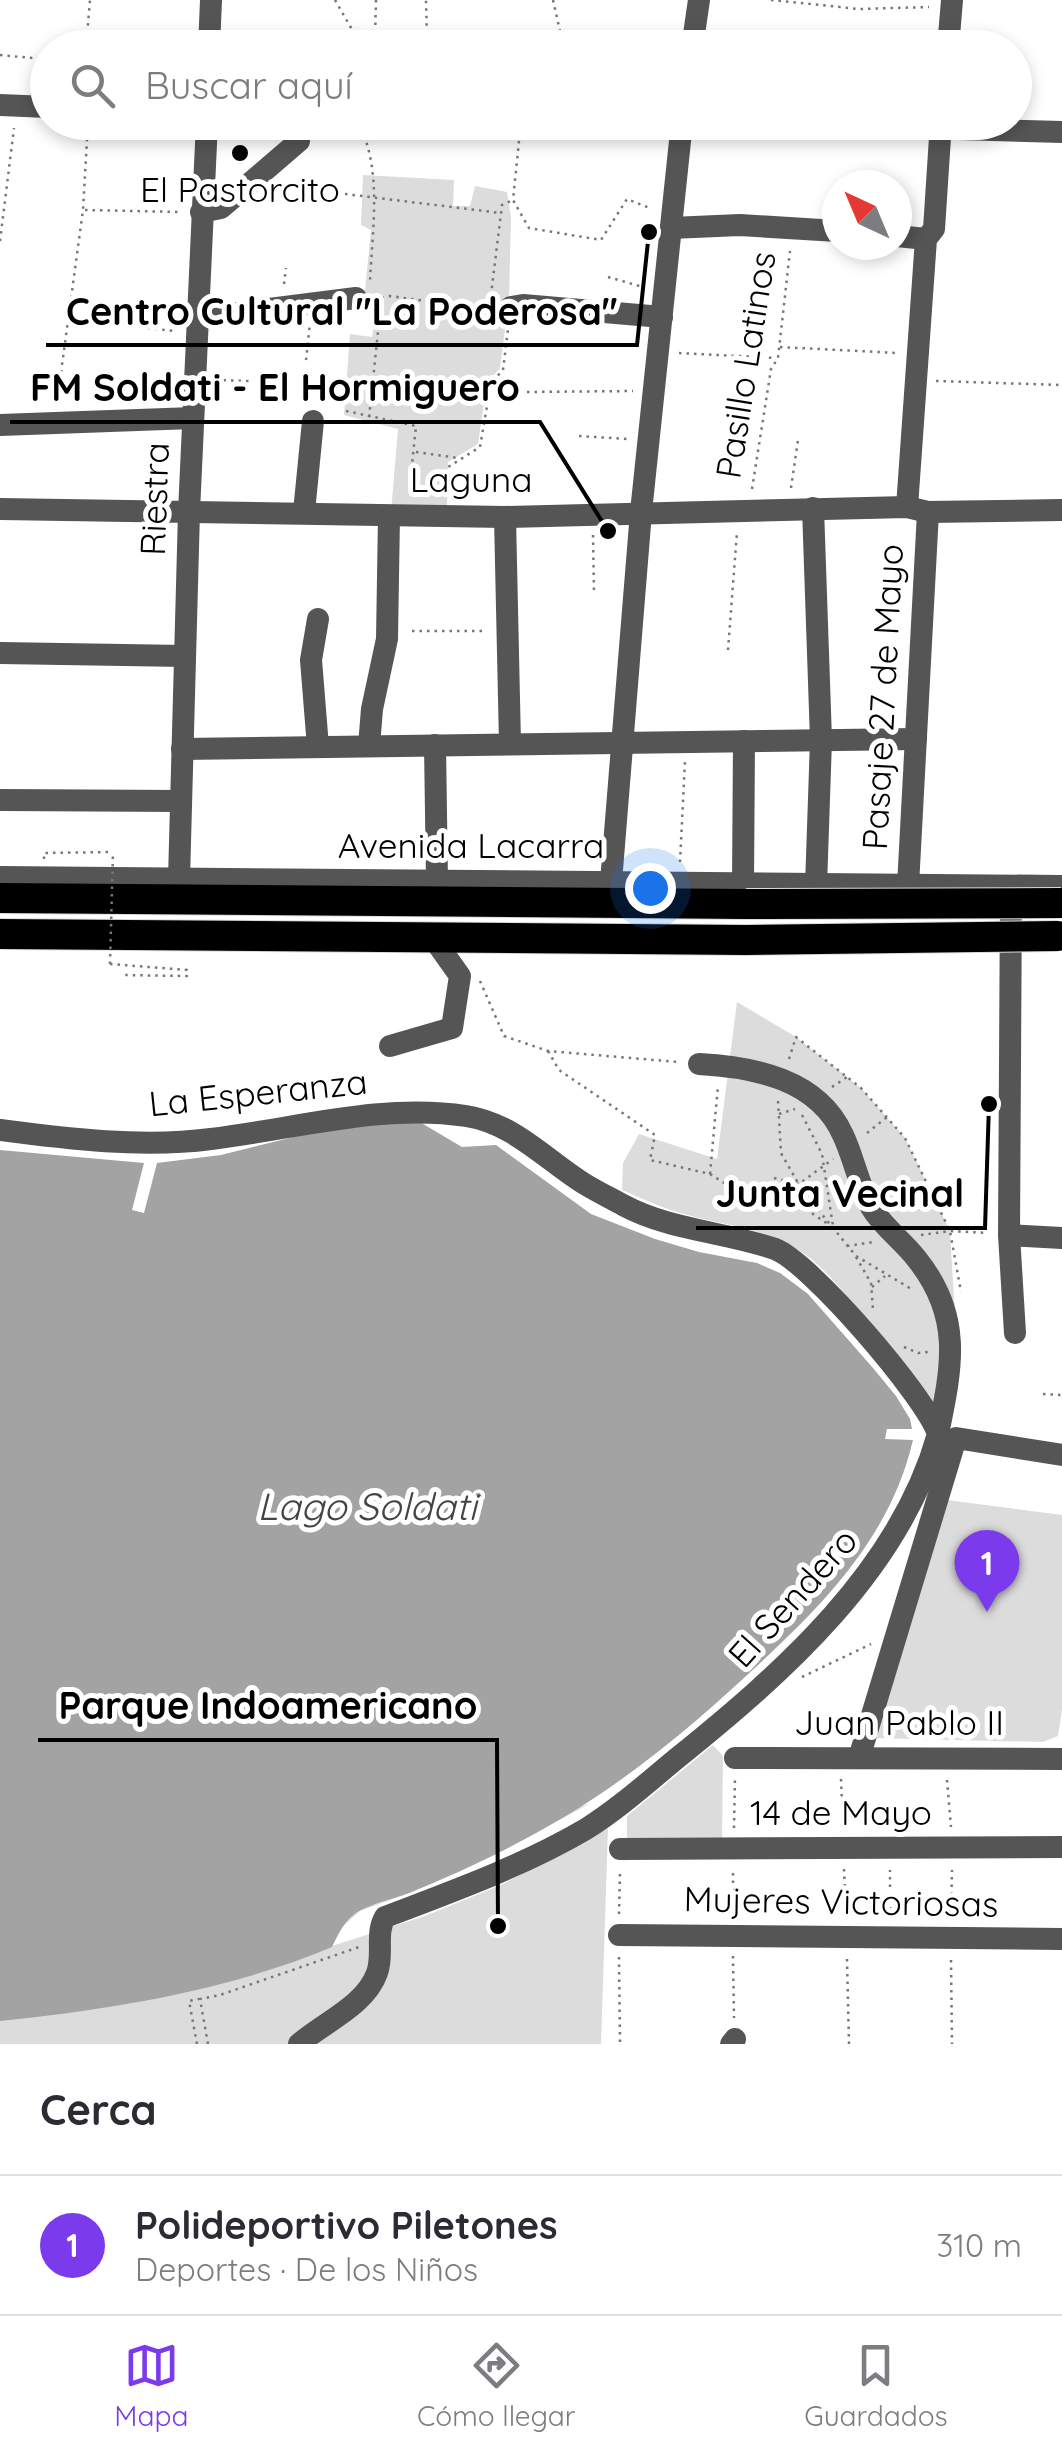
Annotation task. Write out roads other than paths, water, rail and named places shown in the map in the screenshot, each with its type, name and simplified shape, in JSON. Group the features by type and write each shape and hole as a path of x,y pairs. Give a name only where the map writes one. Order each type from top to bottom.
{"highway":[{"path":"0,898 744,894 1062,903"},
{"path":"0,934 746,940 1062,936"}],"street":[{"path":"210,30 211,0"},
{"path":"695,30 699,0"},
{"path":"950,30 952,4"},
{"path":"1032,131 1062,132"},
{"name":"Riestra","path":"179,879 206,140"},
{"path":"202,212 221,208 299,140"},
{"path":"610,882 641,512 680,140"},
{"name":"Pasaje 27 de Mayo","path":"908,886 916,739 915,380 926,239 934,230 940,140"},
{"path":"671,228 822,230"},
{"path":"912,238 926,239"},
{"path":"197,326 312,302 367,298"},
{"path":"500,308 663,305"},
{"path":"0,425 193,418"},
{"path":"304,512 313,422"},
{"path":"813,508 822,740 816,886"},
{"name":"Laguna","path":"0,509 505,517 813,508 1062,510"},
{"path":"370,746 372,709 388,639 397,516"},
{"path":"505,517 510,744"},
{"path":"318,620 311,660 318,747"},
{"path":"0,653 185,656"},
{"path":"182,749 916,739"},
{"path":"744,741 744,894"},
{"path":"435,746 437,882"},
{"path":"0,800 181,801"},
{"name":"Avenida Lacarra","path":"0,877 610,882 678,884 744,894 816,886 1062,886"},
{"path":"1011,886 1009,1234 1015,1334"},
{"path":"390,1046 452,1028 460,976 433,938"},
{"path":"710,1065 782,1082 816,1100 842,1132 868,1203 878,1219 920,1262 943,1301 952,1344 948,1436 892,1648 850,1758"},
{"name":"La Esperanza","path":"0,1130 142,1142 210,1140 340,1118 412,1113 464,1116 504,1127 583,1183 632,1210 790,1256 831,1296 948,1436"},
{"path":"1009,1234 1062,1238"},
{"path":"948,1436 1062,1455"},
{"name":"El Sendero","path":"300,2044 367,1991 377,1972 379,1930 385,1917 498,1873 587,1828 741,1706 837,1610 888,1545 932,1458 948,1436"},
{"name":"Juan Pablo II","path":"735,1758 1062,1758"},
{"name":"14 de Mayo","path":"620,1849 1062,1847"},
{"name":"Mujeres Victoriosas","path":"619,1934 1062,1939"}],"water":[{"name":"Lago Soldati","path":"413,1118 462,1147 496,1145 591,1214 699,1252 757,1263 780,1273 808,1294 896,1396 910,1419 912,1429 887,1429 885,1439 913,1440 887,1510 848,1571 799,1626 745,1677 632,1772 540,1831 446,1878 359,1911 346,1922 332,1947 292,1962 169,1996 0,2021 0,1150 144,1163 132,1210 144,1213 157,1163 221,1155 322,1130"}],"place":[{"name":"El Pastorcito","path":"240,153"},
{"name":"Centro Cultural ''La Poderosa''","path":"649,232"},
{"name":"FM Soldati - El Hormiguero","path":"608,531"},
{"name":"Junta Vecinal","path":"989,1104"},
{"name":"Polideportivo Piletones","path":"987,1612"},
{"name":"Parque Indoamericano","path":"498,1926"}]}
